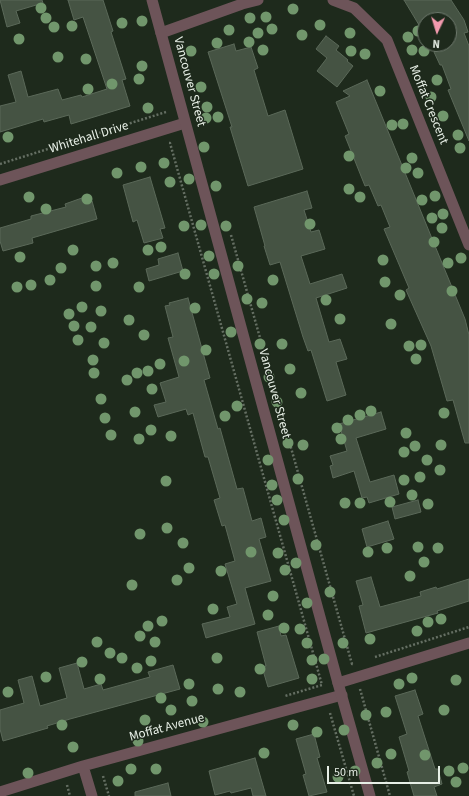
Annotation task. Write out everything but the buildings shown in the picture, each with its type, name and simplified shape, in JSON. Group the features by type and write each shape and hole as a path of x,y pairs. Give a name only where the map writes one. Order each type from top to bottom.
{"street":[{"name":"Vancouver Street","path":"152,0 370,796"},
{"path":"161,33 242,4 258,0"},
{"name":"Moffat Crescent","path":"333,0 354,8 387,40 469,245"},
{"name":"Whitehall Drive","path":"0,180 186,123"},
{"path":"338,683 469,643"},
{"name":"Moffat Avenue","path":"0,792 83,766 342,695"},
{"path":"83,766 92,796"}],"path":[{"path":"0,164 166,112"},
{"path":"162,145 170,143 322,685"},
{"path":"229,229 352,664 359,662"},
{"path":"374,657 469,627"},
{"path":"360,688 390,796"},
{"path":"330,713 354,796"},
{"path":"103,776 109,796"},
{"path":"67,785 70,796"}]}
